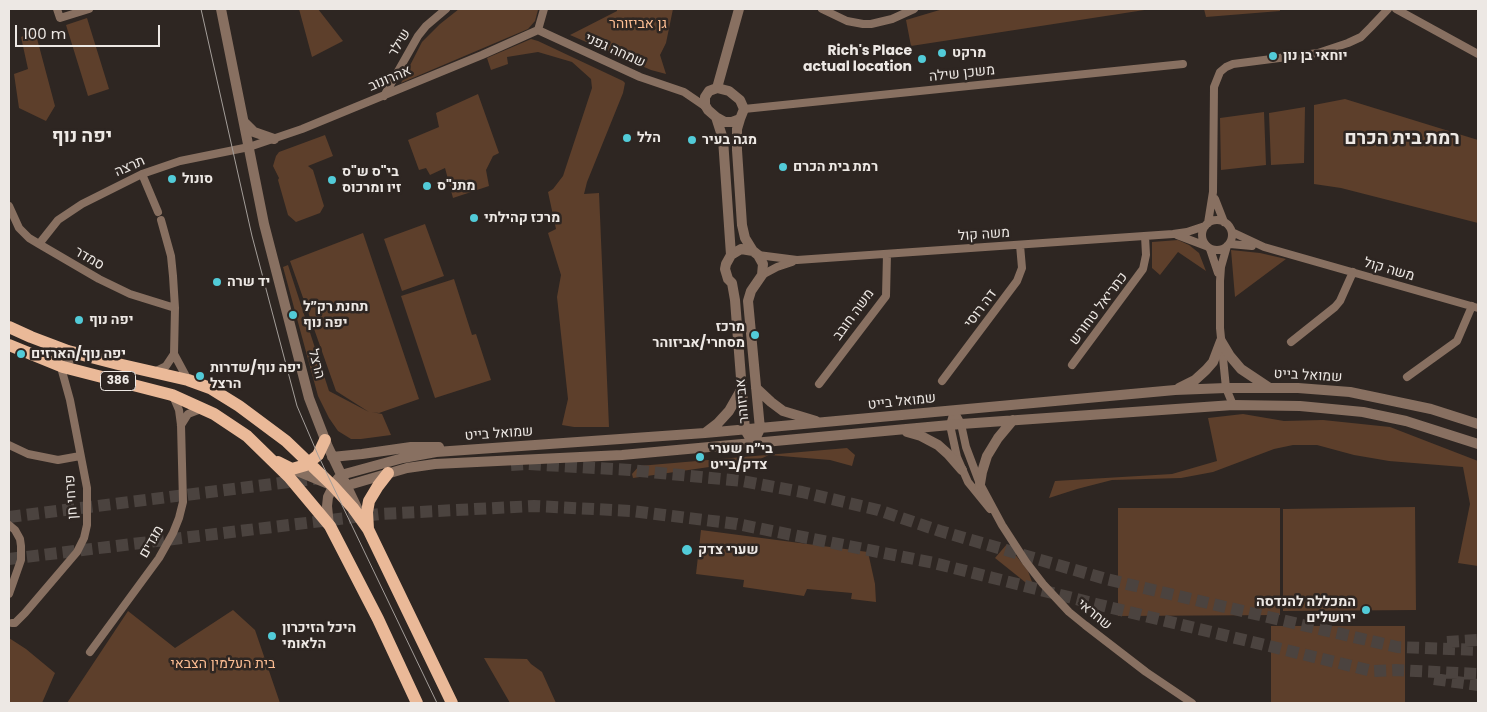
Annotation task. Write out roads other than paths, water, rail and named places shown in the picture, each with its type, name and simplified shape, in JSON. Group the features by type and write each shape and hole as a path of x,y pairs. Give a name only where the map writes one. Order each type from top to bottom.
{"main road":[{"name":"386","path":"9,327 47,344 82,355 188,380 210,388 239,406 293,447 314,459 368,529"},
{"name":"386","path":"9,346 63,367 172,394 204,408 241,432 267,456 330,526 378,619 417,703"},
{"path":"314,459 324,440"},
{"path":"267,456 292,469 314,459 332,456"},
{"path":"368,529 367,512 369,501 388,473"},
{"name":"הרצל","path":"368,529 452,703"}],"street":[{"path":"57,9 60,18 89,9"},
{"name":"שילר","path":"384,96 418,36 426,26 446,9"},
{"path":"538,30 544,9"},
{"path":"717,88 739,9"},
{"path":"822,9 848,21 863,24 892,19 914,9"},
{"path":"1220,281 1202,237 1212,206 1214,87 1220,72 1233,64 1312,54 1348,43 1361,37 1388,9"},
{"path":"1396,9 1478,54"},
{"name":"הרצל","path":"223,12 268,242 309,398 324,440 368,529"},
{"name":"אהרונוב","path":"249,147 302,129 384,96 538,30"},
{"name":"שמחה גפני","path":"538,30 640,77 684,92 706,107"},
{"name":"משכן שילה","path":"742,114 1183,64"},
{"path":"742,114 732,122 725,122 716,117 706,107 704,101 707,93 717,88 729,92 740,100 742,114 737,129 737,150 742,226 745,238 763,264 762,275"},
{"name":"שמחה גפני","path":"684,92 707,93"},
{"name":"אביזוהר","path":"716,117 722,139 731,255 725,269 728,279 732,283 735,300 745,430 753,443"},
{"path":"244,122 254,132 274,139"},
{"name":"תרצה","path":"39,244 58,220 82,204 180,161 249,147"},
{"path":"143,178 160,216 171,256 175,308 174,354 188,380"},
{"path":"1213,192 1224,222"},
{"name":"סמדר","path":"9,206 23,233 39,244 106,283 155,303 175,308"},
{"path":"1206,224 1215,220 1224,222 1232,232 1221,267 1220,281 1221,341 1226,388 1233,406"},
{"name":"משה קול","path":"756,253 797,260 1173,234 1187,232 1206,224"},
{"name":"משה קול","path":"1232,232 1264,247 1475,307"},
{"name":"משה קול","path":"1173,234 1208,248"},
{"name":"כתריאל טחורש","path":"1072,365 1144,270 1146,255 1145,236"},
{"name":"דה רוסי","path":"942,381 1017,282 1022,268 1020,245"},
{"path":"1208,248 1219,250 1228,245"},
{"name":"משה קול","path":"1228,245 1264,247"},
{"path":"731,255 741,249 756,253"},
{"name":"משה חובב","path":"819,384 886,296 887,254"},
{"name":"משה קול","path":"762,275 797,260"},
{"path":"1291,342 1335,307 1340,301 1353,272"},
{"name":"אביזוהר","path":"753,443 760,429 748,301 751,291 762,275"},
{"path":"732,283 746,287 755,284"},
{"path":"1407,377 1457,341 1475,307"},
{"path":"1221,341 1241,369 1255,380 1269,387"},
{"path":"1175,390 1195,380 1206,370 1213,362 1221,341"},
{"path":"153,372 166,366 174,354"},
{"path":"63,367 74,358 82,355"},
{"name":"פרחי חן","path":"10,624 15,623 26,613 77,552 84,538 87,525 87,488 70,400 62,375 63,367"},
{"path":"705,433 729,411 737,400 742,387"},
{"name":"שמואל בייט","path":"341,475 403,458 436,452 760,429 1175,390 1269,387 1321,390 1380,398 1431,409 1478,424"},
{"path":"756,388 770,402 783,411 806,419 830,423"},
{"name":"מגדים","path":"90,652 159,558 173,534 183,502 181,425 179,410 172,394"},
{"name":"שמואל בייט","path":"292,469 333,486 347,486 407,468 435,464 622,455 950,424 1233,406 1309,406 1363,412 1406,421 1478,444"},
{"path":"181,425 188,414 204,408"},
{"name":"שחראי","path":"954,411 961,424 968,453 980,484 1002,525 1043,584 1069,612 1146,672 1192,703"},
{"name":"שחראי","path":"954,411 950,424 954,448 962,470 968,482 1002,525"},
{"path":"980,484 987,456 998,438 1013,420"},
{"path":"901,430 921,436 938,445 962,470"},
{"path":"9,445 28,454 58,460 80,456"},
{"path":"332,456 411,447 484,448"},
{"path":"330,526 326,506 333,486 341,475"},
{"path":"9,525 15,530 20,539 21,546 21,560 9,594"}],"tunnel":[{"path":"511,465 527,464 630,470 742,481 802,492 878,510 940,531 1106,579 1208,603 1397,647 1478,650"},
{"path":"9,517 321,478"},
{"path":"9,559 380,514 534,506 632,511 737,524 934,563 1372,671 1396,670 1478,674"},
{"path":"1447,642 1478,640"},
{"path":"1434,679 1478,685"}],"tram line":[{"path":"201,9 252,236 297,406 318,455 437,703"}],"place":[{"name":"מרקט","path":"942,53"},
{"name":"יוחאי בן נון","path":"1273,56"},
{"name":"Rich's Place actual location","path":"922,59"},
{"name":"הלל","path":"627,138"},
{"name":"מגה בעיר","path":"692,140"},
{"name":"רמת בית הכרם","path":"783,167"},
{"name":"סונול","path":"172,179"},
{"name":"בי\"ס ש\"ס זיו ומרכוס","path":"332,180"},
{"name":"מתנ\"ס","path":"427,186"},
{"name":"מרכז קהילתי","path":"474,218"},
{"name":"יד שרה","path":"217,282"},
{"name":"תחנת רק״ל יפה נוף","path":"293,315"},
{"name":"יפה נוף","path":"79,320"},
{"name":"מרכז מסחרי/אביזוהר","path":"755,335"},
{"name":"יפה נוף/הארזים","path":"21,354"},
{"name":"יפה נוף/שדרות הרצל","path":"200,376"},
{"name":"בי״ח שערי צדק/בייט","path":"700,457"},
{"name":"שערי צדק","path":"687,550"},
{"name":"המכללה להנדסה ירושלים","path":"1366,610"},
{"name":"היכל הזיכרון הלאומי","path":"272,636"}],"district":[{"name":"יפה נוף","path":"82,137"},
{"name":"רמת בית הכרם","path":"1402,139"}],"park label":[{"name":"גן אביזוהר","path":"638,24"},
{"name":"בית העלמין הצבאי","path":"223,664"}]}
